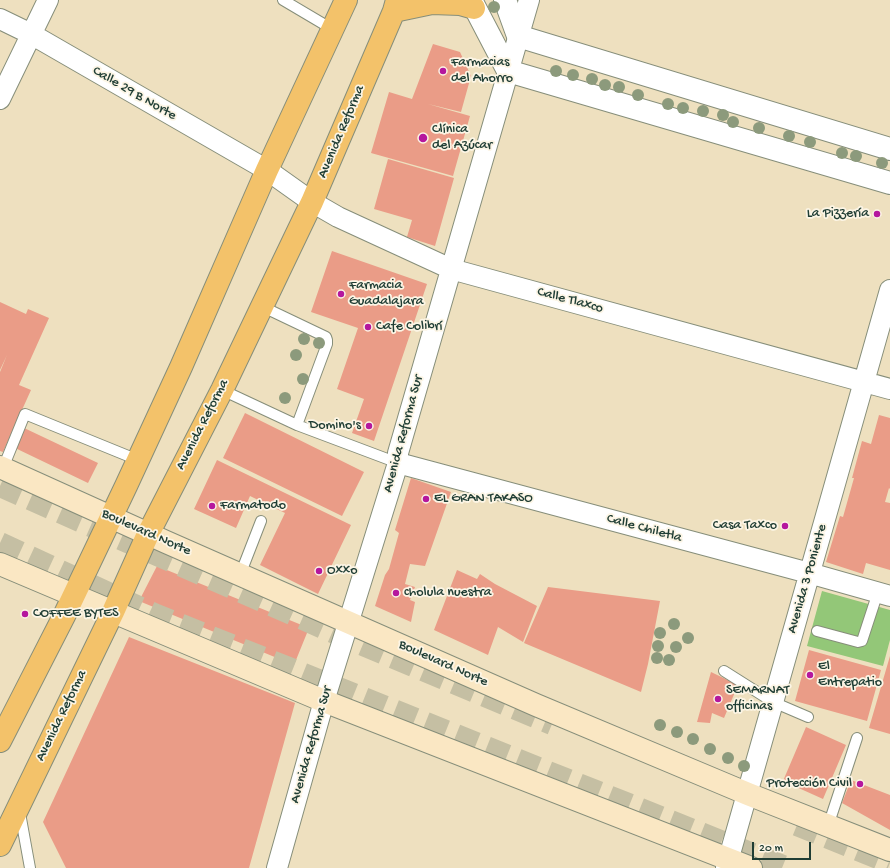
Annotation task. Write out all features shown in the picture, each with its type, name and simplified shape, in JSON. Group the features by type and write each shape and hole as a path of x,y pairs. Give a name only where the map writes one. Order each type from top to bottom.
{"main road":[{"path":"0,741 74,596 138,460 181,367 267,170 346,0"},
{"path":"395,6 432,3 473,4"},
{"name":"Avenida Reforma","path":"0,845 113,612 148,534 222,390 312,202 395,6"},
{"name":"Boulevard Norte","path":"1,468 240,575 544,708 748,794 890,850"},
{"path":"0,564 324,700 728,864 751,868"}],"street":[{"path":"0,99 48,0"},
{"path":"505,0 518,36 890,149"},
{"name":"Avenida Reforma Sur","path":"277,868 324,700 398,463 398,453 529,0"},
{"path":"473,4 508,71 890,183"},
{"name":"Calle 29 B Norte","path":"0,19 31,34 267,170"},
{"name":"Calle Tlaxco","path":"267,170 312,202 338,217 451,269 890,389"},
{"name":"Avenida 3 Poniente","path":"728,864 863,381 890,290"},
{"name":"Calle Chiletla","path":"398,463 884,594"}],"lane":[{"path":"288,1 332,29"},
{"path":"261,306 326,337 327,340 327,344 297,425"},
{"path":"222,390 297,425 398,463"},
{"path":"1,468 25,414 138,460"},
{"path":"240,575 261,521"},
{"path":"817,632 858,642 862,640 884,594"},
{"path":"724,671 773,702 808,717"},
{"path":"828,826 857,738"},
{"path":"19,806 30,868"}],"green space":[{"path":"822,591 890,610 890,640 883,666 807,646"}],"building":[{"path":"433,44 460,52 471,76 461,112 428,104 470,116 453,176 371,153 389,92 412,99"},
{"path":"388,159 454,178 435,246 407,237 412,220 374,209"},
{"path":"332,251 427,284 374,441 352,433 364,399 337,389 358,328 311,312"},
{"path":"0,302 26,314 28,309 49,318 19,385 31,390 3,452 0,451 0,372 7,355 0,370"},
{"path":"245,413 364,472 342,516 223,458"},
{"path":"879,415 890,418 890,489 889,488 885,502 890,503 890,570 866,563 863,574 826,562 840,516 843,517 854,478 852,478 862,441 871,444"},
{"path":"22,427 98,463 88,483 13,447"},
{"path":"217,460 351,525 318,594 260,565 285,513 250,496 236,528 194,509"},
{"path":"411,478 451,492 425,566 410,564 405,584 415,587 410,600 415,602 411,622 375,606 385,575 389,569 399,533 395,530"},
{"path":"157,566 309,628 294,665 139,601"},
{"path":"457,570 477,579 480,574 495,584 537,606 523,642 498,627 488,655 434,630"},
{"path":"548,587 660,601 641,692 524,643"},
{"path":"129,637 295,703 249,868 66,868 43,822"},
{"path":"809,650 881,670 867,721 795,701"},
{"path":"890,656 890,734 869,728"},
{"name":"SEMARNAT officinas","path":"711,672 738,685 724,718 712,713 710,723 697,722"},
{"path":"806,727 846,745 823,799 783,781"},
{"path":"851,780 890,795 890,830 842,803"}],"tunnel":[{"path":"0,486 346,638 552,724"},
{"path":"0,543 154,614 788,868"},
{"path":"797,825 890,863"}],"place":[{"name":"Farmacias del Ahorro","path":"443,71"},
{"name":"Clínica del Azúcar","path":"423,138"},
{"name":"La Pizzería","path":"877,214"},
{"name":"Farmacia Guadalajara","path":"341,294"},
{"name":"Cafe Colibrí","path":"368,327"},
{"name":"Domino's","path":"369,426"},
{"name":"EL GRAN TAKASO","path":"426,499"},
{"name":"Farmatodo","path":"212,506"},
{"name":"Casa Taxco","path":"785,526"},
{"name":"Oxxo","path":"319,571"},
{"name":"cholula nuestra","path":"396,593"},
{"name":"COFFEE BYTES","path":"25,614"},
{"name":"El Entrepatio","path":"810,675"},
{"name":"SEMARNAT officinas","path":"718,699"},
{"name":"Protección Civil","path":"860,784"}]}
